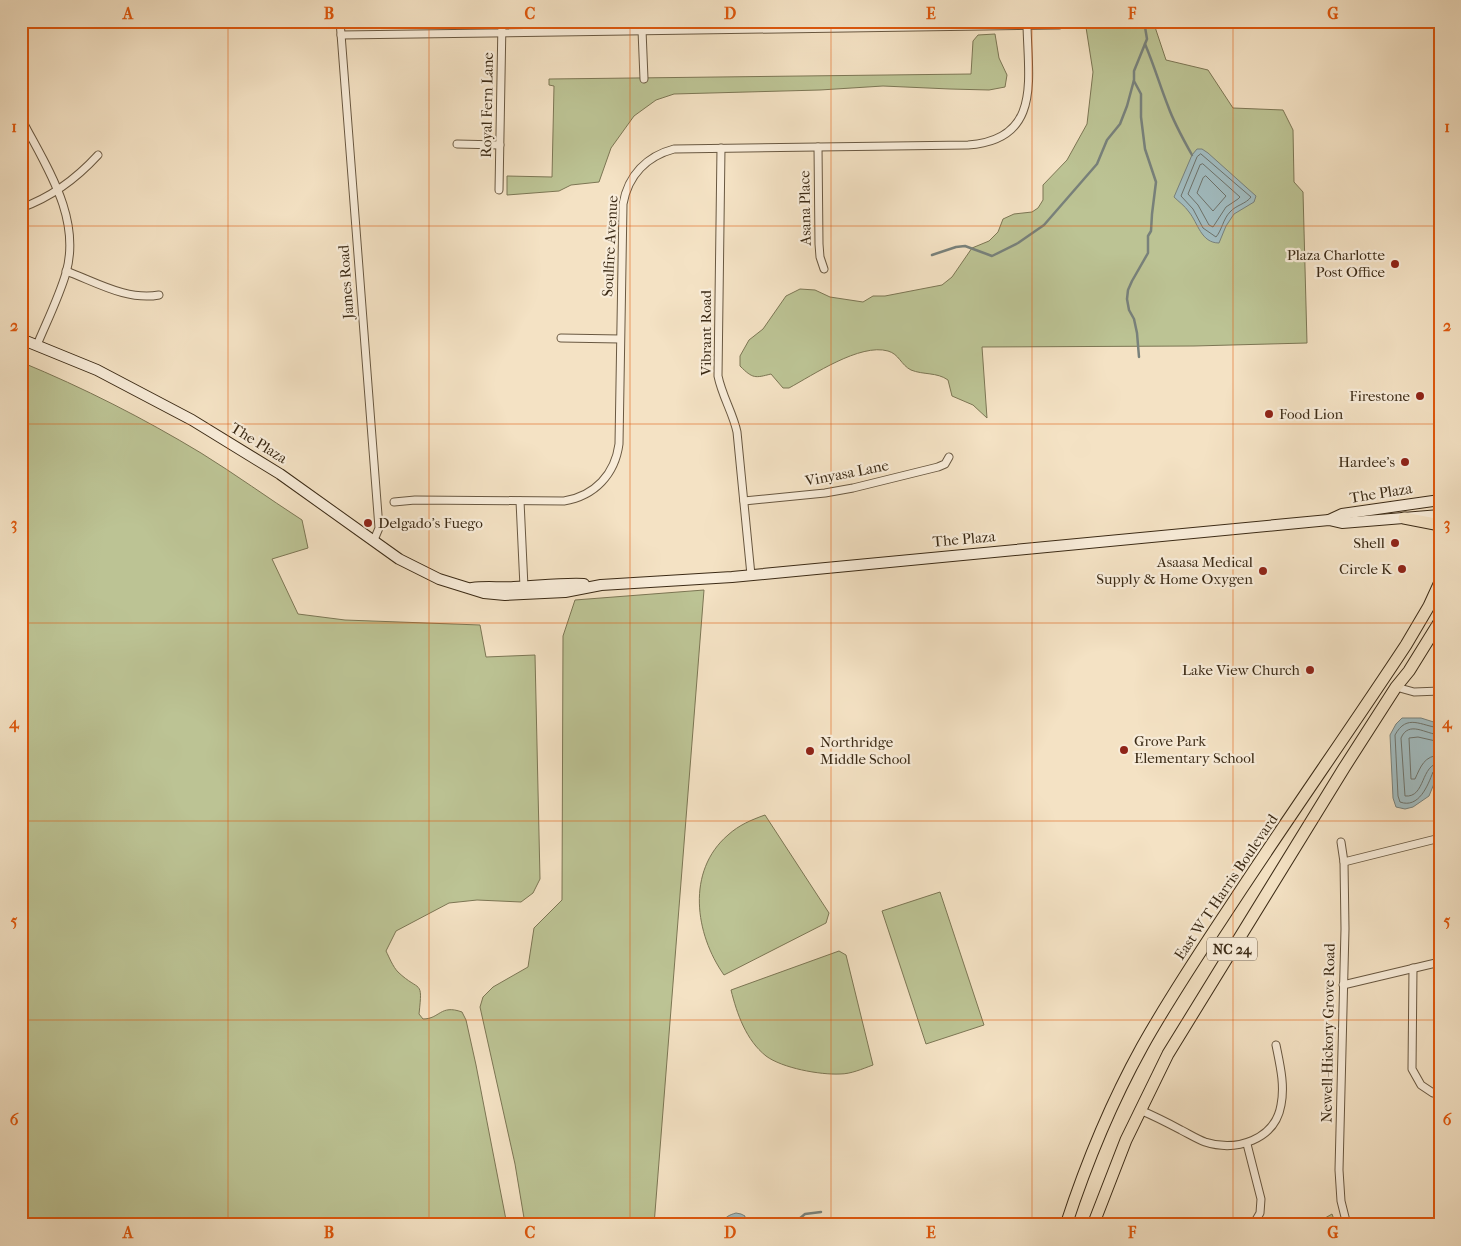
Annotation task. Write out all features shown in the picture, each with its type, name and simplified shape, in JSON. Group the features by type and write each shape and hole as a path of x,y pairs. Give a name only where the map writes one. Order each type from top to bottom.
{"main road":[{"path":"1404,518 1440,525"},
{"name":"East W T Harris Boulevard","path":"1066,1225 1084,1174 1141,1048 1241,890 1406,645 1429,606 1440,582"},
{"name":"NC 24","path":"1094,1225 1114,1169 1140,1110 1187,1022 1344,768 1440,621"}],"street":[{"name":"James Road","path":"340,21 379,528 374,540"},
{"name":"Royal Fern Lane","path":"499,190 502,21"},
{"path":"341,36 642,30 763,25 1059,25"},
{"name":"Soulfire Avenue","path":"394,502 416,500 564,501 578,498 597,487 611,471 619,444 622,211 624,196 629,183 637,171 648,161 674,149 968,145 991,141 1003,136 1018,121 1027,103 1028,25"},
{"path":"642,30 644,79"},
{"path":"21,118 58,190 66,211 69,231 66,271 37,345"},
{"path":"457,144 500,145"},
{"name":"Asana Place","path":"818,147 819,250 824,269"},
{"name":"Vibrant Road","path":"721,148 718,376 737,432 750,575"},
{"path":"21,208 36,203 79,176 98,156"},
{"path":"66,271 138,297 159,295"},
{"path":"561,338 620,339"},
{"name":"The Plaza","path":"21,339 97,370 192,420 280,474 399,559 439,580 484,593 524,595 565,592 601,586 750,575 1329,520 1342,523 1440,515"},
{"name":"Vinyasa Lane","path":"744,501 825,493 853,488 938,468 945,464 950,457"},
{"name":"The Plaza","path":"1329,520 1342,514 1440,500"},
{"path":"520,501 524,587"},
{"name":"The Plaza","path":"470,588 485,586 524,587 564,583 601,586"},
{"path":"1396,687 1414,692 1440,691"},
{"path":"1344,862 1440,838"},
{"name":"Newell-Hickory Grove Road","path":"1342,842 1344,862 1343,984 1339,1170 1341,1201 1347,1225"},
{"path":"1343,984 1440,962"},
{"path":"1413,968 1412,1070 1421,1085 1440,1094"},
{"path":"1140,1110 1204,1142 1224,1146 1247,1144 1267,1131 1281,1107 1282,1078 1276,1045"},
{"path":"1247,1144 1261,1199 1260,1213 1253,1225"}],"green space":[{"path":"352,21 382,21 382,25 357,25"},
{"path":"1085,21 1153,21 1166,60 1208,70 1233,108 1283,110 1293,130 1294,182 1303,192 1307,343 1194,346 982,347 987,418 973,405 952,396 948,380 944,377 911,370 892,352 888,351 877,350 851,356 823,368 789,388 783,388 771,374 754,376 740,366 740,356 749,340 763,329 786,296 800,289 815,290 830,297 863,302 873,296 885,296 942,285 952,277 972,248 989,241 998,232 1003,219 1014,214 1032,212 1038,208 1043,200 1043,185 1067,160 1087,124 1093,72"},
{"path":"995,34 999,58 1007,75 1005,87 989,90 883,86 820,90 674,94 656,100 634,116 611,148 599,182 571,185 559,191 507,195 507,176 552,177 554,86 549,85 549,79 971,74 973,41 978,35"},
{"path":"21,362 113,404 179,440 302,520 308,548 272,559 298,614 345,620 480,625 486,657 535,655 540,879 533,893 521,902 477,900 449,903 396,931 386,951 396,970 420,990 419,1014 423,1019 433,1017 444,1011 455,1010 462,1012 466,1020 507,1225 21,1225"},
{"path":"704,590 654,1225 522,1225 524,1218 515,1164 480,1007 483,997 493,987 528,967 534,928 562,900 563,636 575,600"},
{"path":"765,815 829,913 826,923 724,975 706,941 701,922 699,903 701,884 706,866 715,850 728,835 745,823"},
{"path":"940,892 984,1025 926,1044 882,911"},
{"path":"839,951 846,955 873,1065 848,1073 822,1073 791,1067 766,1056 759,1050 743,1026 731,990"},
{"path":"1332,1214 1336,1225 1313,1225"}],"water":[{"path":"1197,149 1202,149 1208,153 1256,196 1254,202 1234,214 1226,226 1219,243 1208,240 1204,236 1192,216 1174,197 1192,155"},
{"path":"1402,718 1421,718 1440,724 1440,769 1429,796 1413,807 1405,809 1396,807 1393,798 1390,735"},
{"path":"736,1213 745,1216 743,1225 722,1225 727,1217"}],"waterway":[{"path":"932,255 965,246 992,256 1018,243 1044,225 1097,164 1107,140 1120,124 1134,80 1134,71 1147,39 1144,21"},
{"path":"1145,44 1173,119 1192,155"},
{"path":"1134,81 1141,94 1141,117 1145,149 1156,182 1151,231 1148,236 1148,253 1132,281 1127,299 1137,333 1139,357"},
{"path":"792,1225 805,1214 821,1212"}],"place":[{"name":"Plaza Charlotte Post Office","path":"1395,264"},
{"name":"Firestone","path":"1420,396"},
{"name":"Food Lion","path":"1269,414"},
{"name":"Hardee's","path":"1405,462"},
{"name":"Delgado's Fuego","path":"368,523"},
{"name":"Shell","path":"1395,543"},
{"name":"Circle K","path":"1402,569"},
{"name":"Asaasa Medical Supply & Home Oxygen","path":"1263,571"},
{"name":"Lake View Church","path":"1310,670"},
{"name":"Grove Park Elementary School","path":"1124,750"},
{"name":"Northridge Middle School","path":"810,751"}]}
